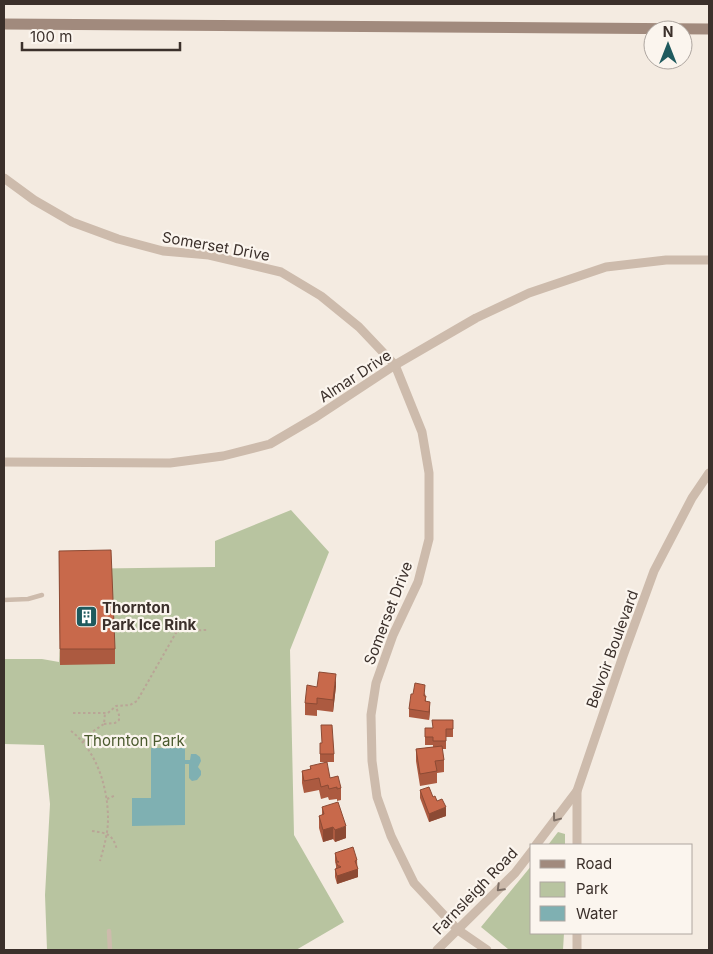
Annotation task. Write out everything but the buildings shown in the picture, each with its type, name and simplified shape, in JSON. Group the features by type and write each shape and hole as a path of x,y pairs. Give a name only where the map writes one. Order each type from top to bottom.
{"street":[{"path":"4,24 709,29"},
{"name":"Somerset Drive","path":"4,178 34,200 72,222 118,239 163,250 209,255 281,272 321,296 336,308 359,327 395,365 422,432 429,473 429,539 418,582 393,635 376,683 371,715 372,761 377,797 391,836 414,883 458,930 487,950"},
{"name":"Almar Drive","path":"4,462 170,463 223,456 270,444 316,418 395,365 476,318 530,293 606,267 666,260 709,260"},
{"name":"Belvoir Boulevard","path":"577,844 577,791 623,656 654,571 692,498 709,473"},
{"name":"Farnsleigh Road","path":"537,844 577,791"},
{"name":"Farnsleigh Road","path":"438,950 515,873 530,854"},
{"path":"577,934 577,950"}],"lane":[{"path":"4,600 28,599 42,595"},
{"path":"109,932 110,950"}],"path":[{"path":"73,713 108,713 116,706 130,705 137,701 177,631 207,630"},
{"path":"83,742 88,734 104,724 115,723 119,720 120,715 116,706"},
{"path":"104,724 105,713"},
{"path":"72,731 83,742 93,757 107,799 108,820 100,861"},
{"path":"107,799 116,795"},
{"path":"92,831 106,833 115,840 117,850"}],"green space":[{"name":"Thornton Park","path":"291,510 329,552 290,650 294,835 344,922 296,950 47,950 45,895 50,804 44,745 4,744 4,659 42,659 59,662 64,569 215,567 215,541"},
{"path":"558,832 565,834 565,844 549,844"},
{"path":"530,867 530,934 564,934 563,950 508,949 481,927"}],"water":[{"path":"151,748 185,748 185,760 190,760 191,754 196,754 200,757 201,761 198,767 201,775 197,780 192,781 189,778 189,764 185,764 185,825 132,826 132,798 151,798"}],"place":[{"name":"Thornton Park Ice Rink","path":"86,616"}]}
